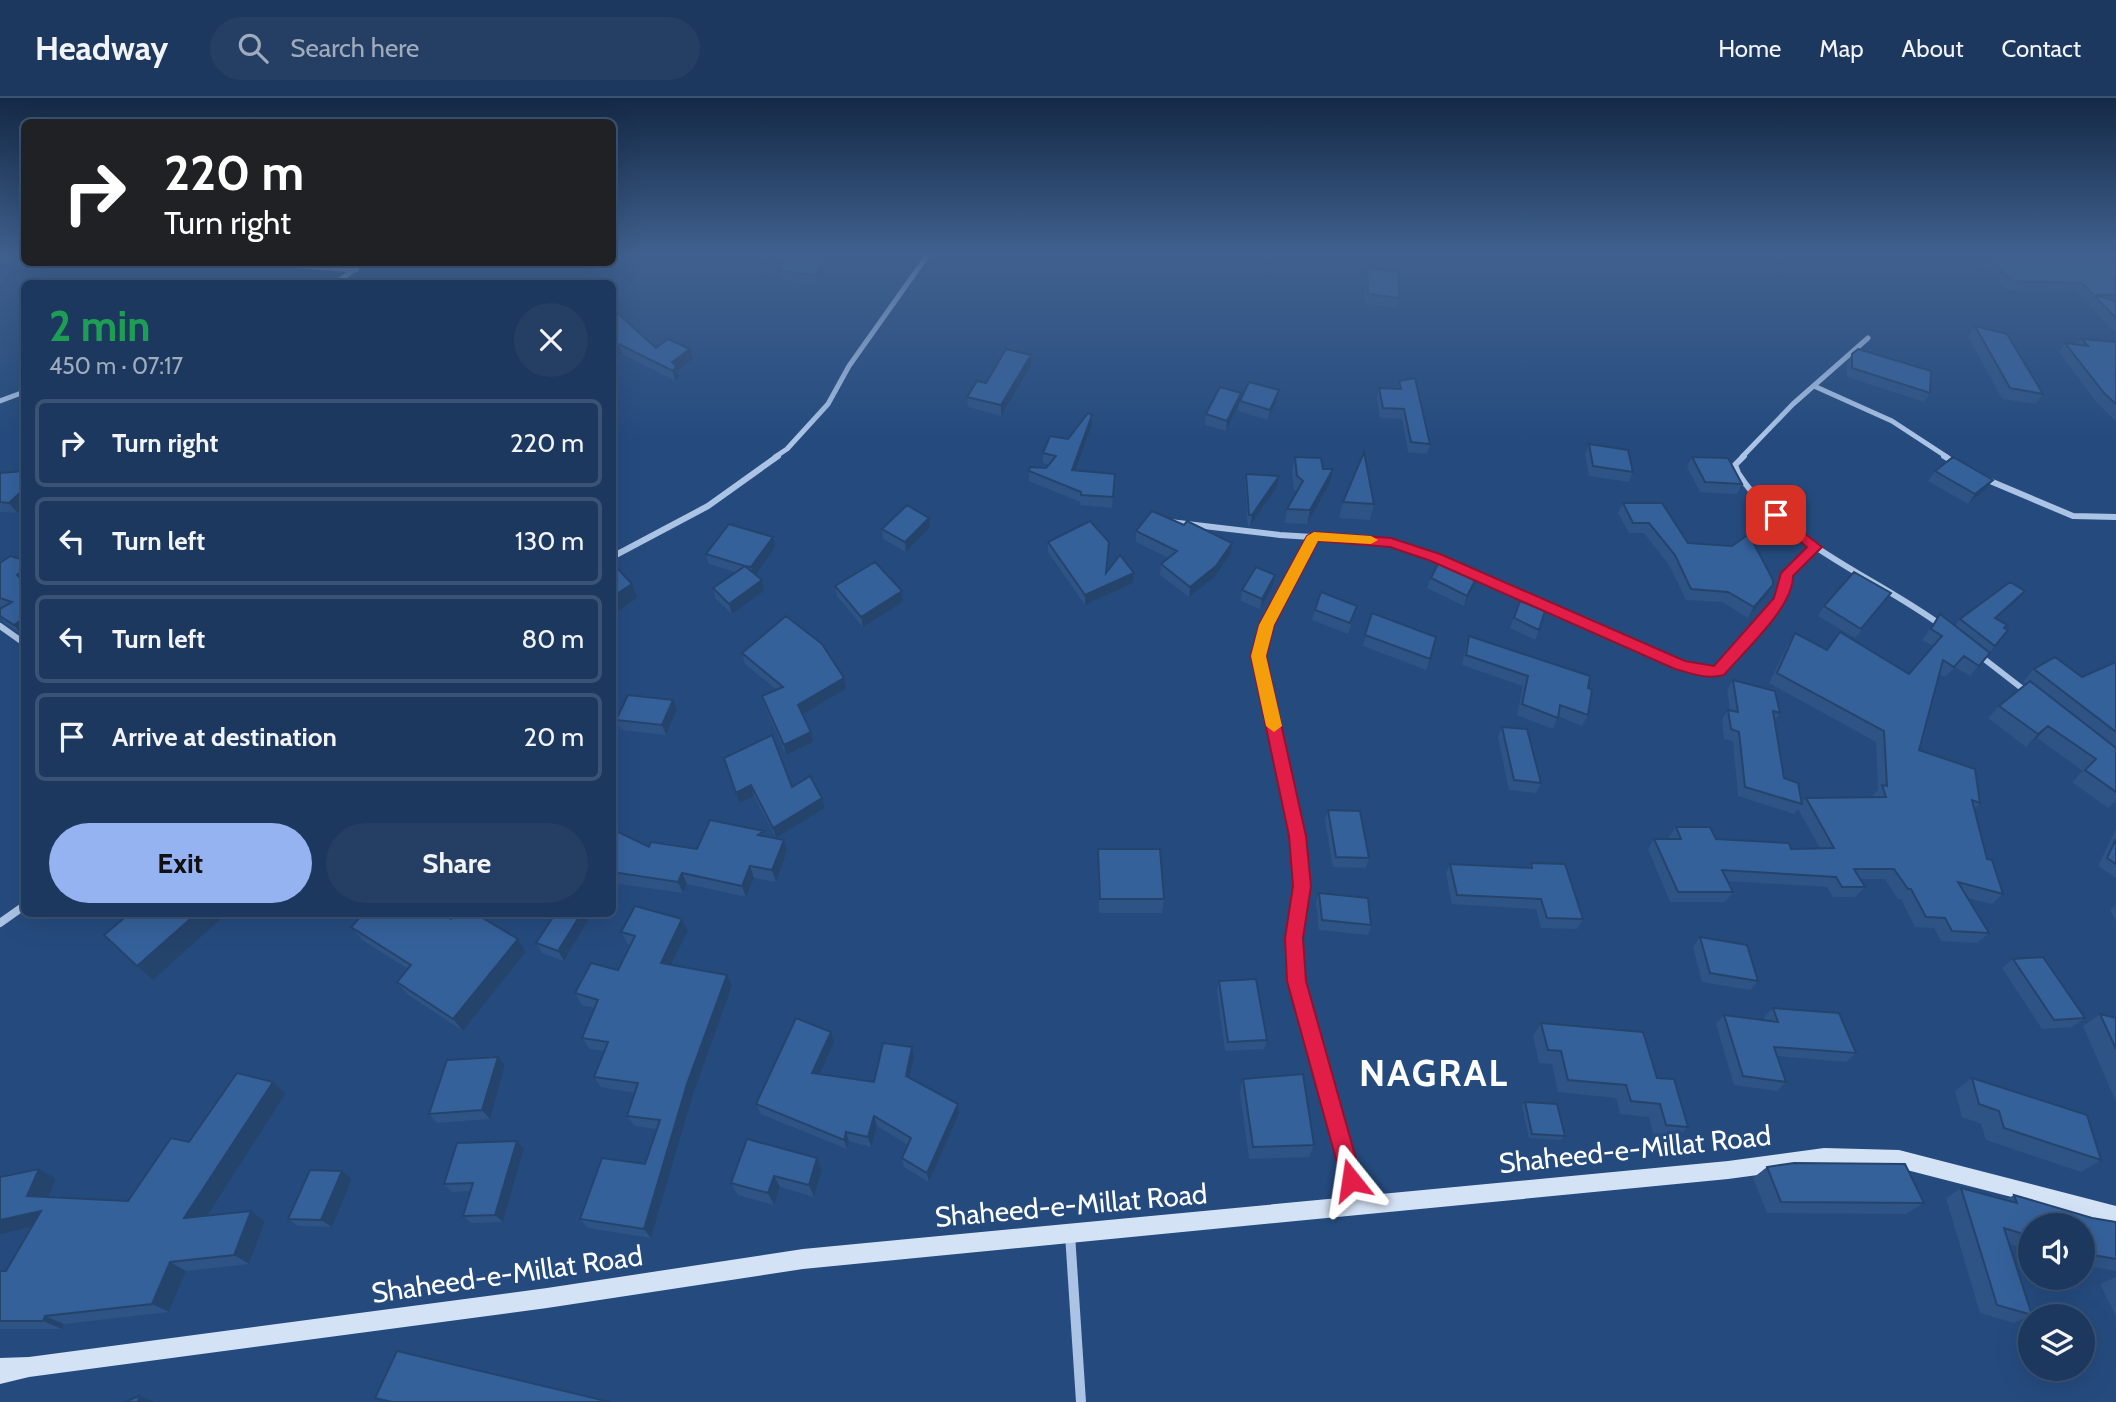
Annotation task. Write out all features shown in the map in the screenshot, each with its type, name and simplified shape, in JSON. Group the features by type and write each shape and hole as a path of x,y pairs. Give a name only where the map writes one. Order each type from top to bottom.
{"main road":[{"name":"Shaheed-e-Millat Road","path":"0,1368 29,1367 521,1302 803,1259 1728,1170 1824,1157 1899,1159 2116,1215"},
{"name":"Shaheed-e-Millat Road","path":"0,1374 29,1367"}],"street":[{"path":"616,556 708,506 787,449 828,404 849,366 884,317"},
{"path":"1868,338 1814,386 1735,465 1737,473 1765,506 1815,547 1879,583 1947,630"},
{"path":"1814,386 1892,421 1969,471"},
{"path":"0,401 21,393"},
{"path":"1979,476 2073,516 2116,517"},
{"path":"1166,522 1391,542 1435,558 1680,665 1703,671 1718,671 1780,600 1786,586 1786,576 1794,565 1815,547"},
{"path":"1314,536 1266,625 1259,656 1298,836 1302,886 1294,938 1296,981 1358,1205"},
{"path":"0,626 21,641"},
{"path":"1975,651 2038,701"},
{"path":"0,923 21,908"},
{"path":"1070,1233 1081,1402"}],"building":[{"path":"616,317 622,317 656,348 668,339 690,349 672,362 676,366 673,371 619,344 616,346"},
{"path":"1975,326 2007,334 2043,394 2010,388"},
{"path":"2082,339 2116,342 2116,404 2104,393 2065,343 2088,346"},
{"path":"1006,349 1031,355 1001,405 967,397 977,381 986,383"},
{"path":"1858,349 1931,371 1930,393 1852,368 1852,354"},
{"path":"1415,378 1430,444 1411,442 1404,409 1383,408 1379,388 1401,389 1399,381"},
{"path":"1249,382 1279,390 1270,410 1240,401"},
{"path":"1220,387 1241,393 1227,421 1206,414"},
{"path":"1088,413 1092,415 1072,470 1115,474 1113,497 1081,495 1081,492 1029,471 1030,467 1046,468 1056,456 1043,453 1050,436 1068,439"},
{"path":"1589,444 1628,450 1633,472 1593,466"},
{"path":"1364,452 1374,504 1343,502"},
{"path":"1295,457 1321,458 1323,469 1333,469 1310,510 1287,509 1303,481 1297,476"},
{"path":"1692,457 1728,458 1742,484 1705,482"},
{"path":"1953,457 1993,480 1975,494 1935,471"},
{"path":"21,471 21,492 9,503 0,502 0,473"},
{"path":"1246,474 1279,476 1252,515 1249,515"},
{"path":"1623,503 1662,503 1688,543 1732,546 1749,534 1773,580 1773,585 1754,607 1728,592 1691,589 1675,555 1649,523 1633,523"},
{"path":"907,505 929,518 905,542 882,529"},
{"path":"1152,511 1184,525 1187,521 1232,543 1216,566 1190,587 1161,564 1177,551 1136,531"},
{"path":"1090,521 1109,542 1106,573 1120,555 1134,573 1085,595 1048,542"},
{"path":"729,524 773,537 751,567 706,554"},
{"path":"10,556 21,559 21,572 17,575 21,579 21,620 14,625 0,616 0,609 12,602 0,598 0,563"},
{"path":"1442,556 1479,573 1467,596 1431,578"},
{"path":"875,562 902,591 861,617 835,586"},
{"path":"745,566 762,580 729,604 713,588"},
{"path":"1256,567 1275,575 1262,599 1242,590"},
{"path":"616,569 632,584 616,594"},
{"path":"1854,572 1891,593 1861,629 1824,606"},
{"path":"2010,582 2025,591 1995,618 2007,625 2004,628 2008,630 1995,646 1960,619"},
{"path":"1321,592 1357,606 1350,623 1315,610"},
{"path":"1520,601 1545,611 1539,630 1514,618"},
{"path":"1372,613 1436,637 1430,659 1365,635"},
{"path":"1940,614 1990,653 1979,666 1964,656 1954,667 1943,660 1919,750 1975,769 1980,803 1972,800 1987,859 1992,860 2003,894 1958,882 1989,933 1952,931 1945,918 1926,917 1911,889 1908,889 1894,869 1854,869 1865,887 1842,887 1836,877 1722,870 1733,892 1678,892 1654,839 1681,839 1676,827 1710,827 1716,839 1789,843 1791,849 1834,848 1806,798 1886,797 1882,785 1887,786 1884,731 1777,673 1795,633 1827,650 1840,632 1909,674 1942,636 1931,629"},
{"path":"786,616 822,644 844,678 798,705 811,732 784,745 762,696 783,687 742,653"},
{"path":"1469,636 1590,676 1588,688 1592,690 1588,715 1560,705 1558,718 1522,704 1528,676 1466,655"},
{"path":"2055,657 2082,677 2116,662 2116,732 2034,669"},
{"path":"1733,680 1775,691 1780,713 1773,711 1784,778 1798,783 1802,804 1745,787 1739,732 1731,729 1728,710 1738,712"},
{"path":"2030,681 2116,748 2116,792 2085,770 2096,759 2048,726 2038,734 1999,706"},
{"path":"628,695 673,700 662,725 616,720"},
{"path":"1502,727 1527,729 1541,783 1514,780"},
{"path":"772,735 792,787 810,776 822,798 773,828 751,785 736,793 724,758"},
{"path":"1328,810 1360,811 1369,858 1336,857"},
{"path":"710,820 764,831 758,835 784,840 772,870 750,866 742,886 682,873 678,882 616,873 616,831 649,847 651,842 697,849"},
{"path":"2116,839 2116,864 2107,858"},
{"path":"1098,849 1160,849 1164,899 1100,899"},
{"path":"1531,863 1565,864 1583,919 1547,918 1541,899 1457,895 1450,864 1532,868"},
{"path":"1319,893 1368,898 1371,925 1322,920"},
{"path":"635,906 682,919 661,963 727,975 687,1084 644,1229 580,1219 602,1158 645,1164 660,1120 627,1116 638,1083 594,1077 608,1042 582,1038 598,1000 575,993 591,963 618,970 635,936 621,932"},
{"path":"125,917 193,917 137,966 104,935"},
{"path":"360,917 481,917 518,939 453,1019 397,982 411,965 351,927"},
{"path":"553,917 579,917 558,951 536,943"},
{"path":"1700,937 1747,945 1758,981 1710,973"},
{"path":"2043,957 2085,1018 2054,1020 2013,959"},
{"path":"1256,979 1267,1040 1228,1042 1219,981"},
{"path":"1773,1008 1839,1013 1856,1053 1774,1047 1786,1082 1743,1076 1724,1015 1778,1022"},
{"path":"2100,1014 2116,1018 2116,1049"},
{"path":"796,1018 831,1032 812,1073 874,1082 883,1043 912,1047 906,1076 958,1104 927,1173 902,1158 911,1138 874,1116 868,1137 846,1132 844,1140 756,1104"},
{"path":"1541,1023 1643,1032 1657,1078 1674,1079 1688,1127 1666,1125 1660,1104 1631,1101 1626,1085 1568,1080 1561,1051 1548,1050"},
{"path":"498,1057 482,1110 429,1114 447,1060"},
{"path":"237,1073 273,1082 184,1218 251,1211 234,1255 170,1262 152,1304 45,1316 43,1321 0,1321 0,1271 6,1271 41,1211 0,1220 0,1177 39,1169 27,1196 128,1201 171,1138 189,1142"},
{"path":"1303,1074 1314,1145 1253,1147 1243,1079"},
{"path":"1972,1078 2087,1115 2101,1160 2004,1128 1999,1111 1979,1104"},
{"path":"1525,1102 1557,1104 1565,1136 1532,1134"},
{"path":"747,1139 817,1158 809,1185 774,1176 768,1193 731,1183"},
{"path":"517,1141 495,1215 463,1216 473,1183 444,1184 457,1143"},
{"path":"1794,1163 1905,1164 1924,1203 1781,1202 1767,1167"},
{"path":"310,1170 342,1171 321,1220 288,1219"},
{"path":"1961,1188 2017,1203 2014,1195 2075,1213 2018,1213 2018,1232 2004,1228 2018,1272 2018,1290 2024,1290 2028,1304 2018,1304 2018,1311 1997,1305"},
{"path":"2095,1218 2116,1222 2116,1259 2095,1255"},
{"path":"397,1351 610,1402 392,1402 375,1398"},
{"path":"139,1396 138,1402 125,1402"}],"slow traffic":[{"path":"1274,726 1259,656 1266,625 1314,536 1371,540"}],"district":[{"name":"NAGRAL","path":"1434,1073"}],"route":[{"path":"1351,1180 1296,981 1294,938 1302,886 1298,836 1259,656 1266,625 1314,536 1391,542 1435,558 1680,665 1703,671 1718,671 1780,600 1786,586 1786,576 1794,565 1815,547 1776,515"}]}
